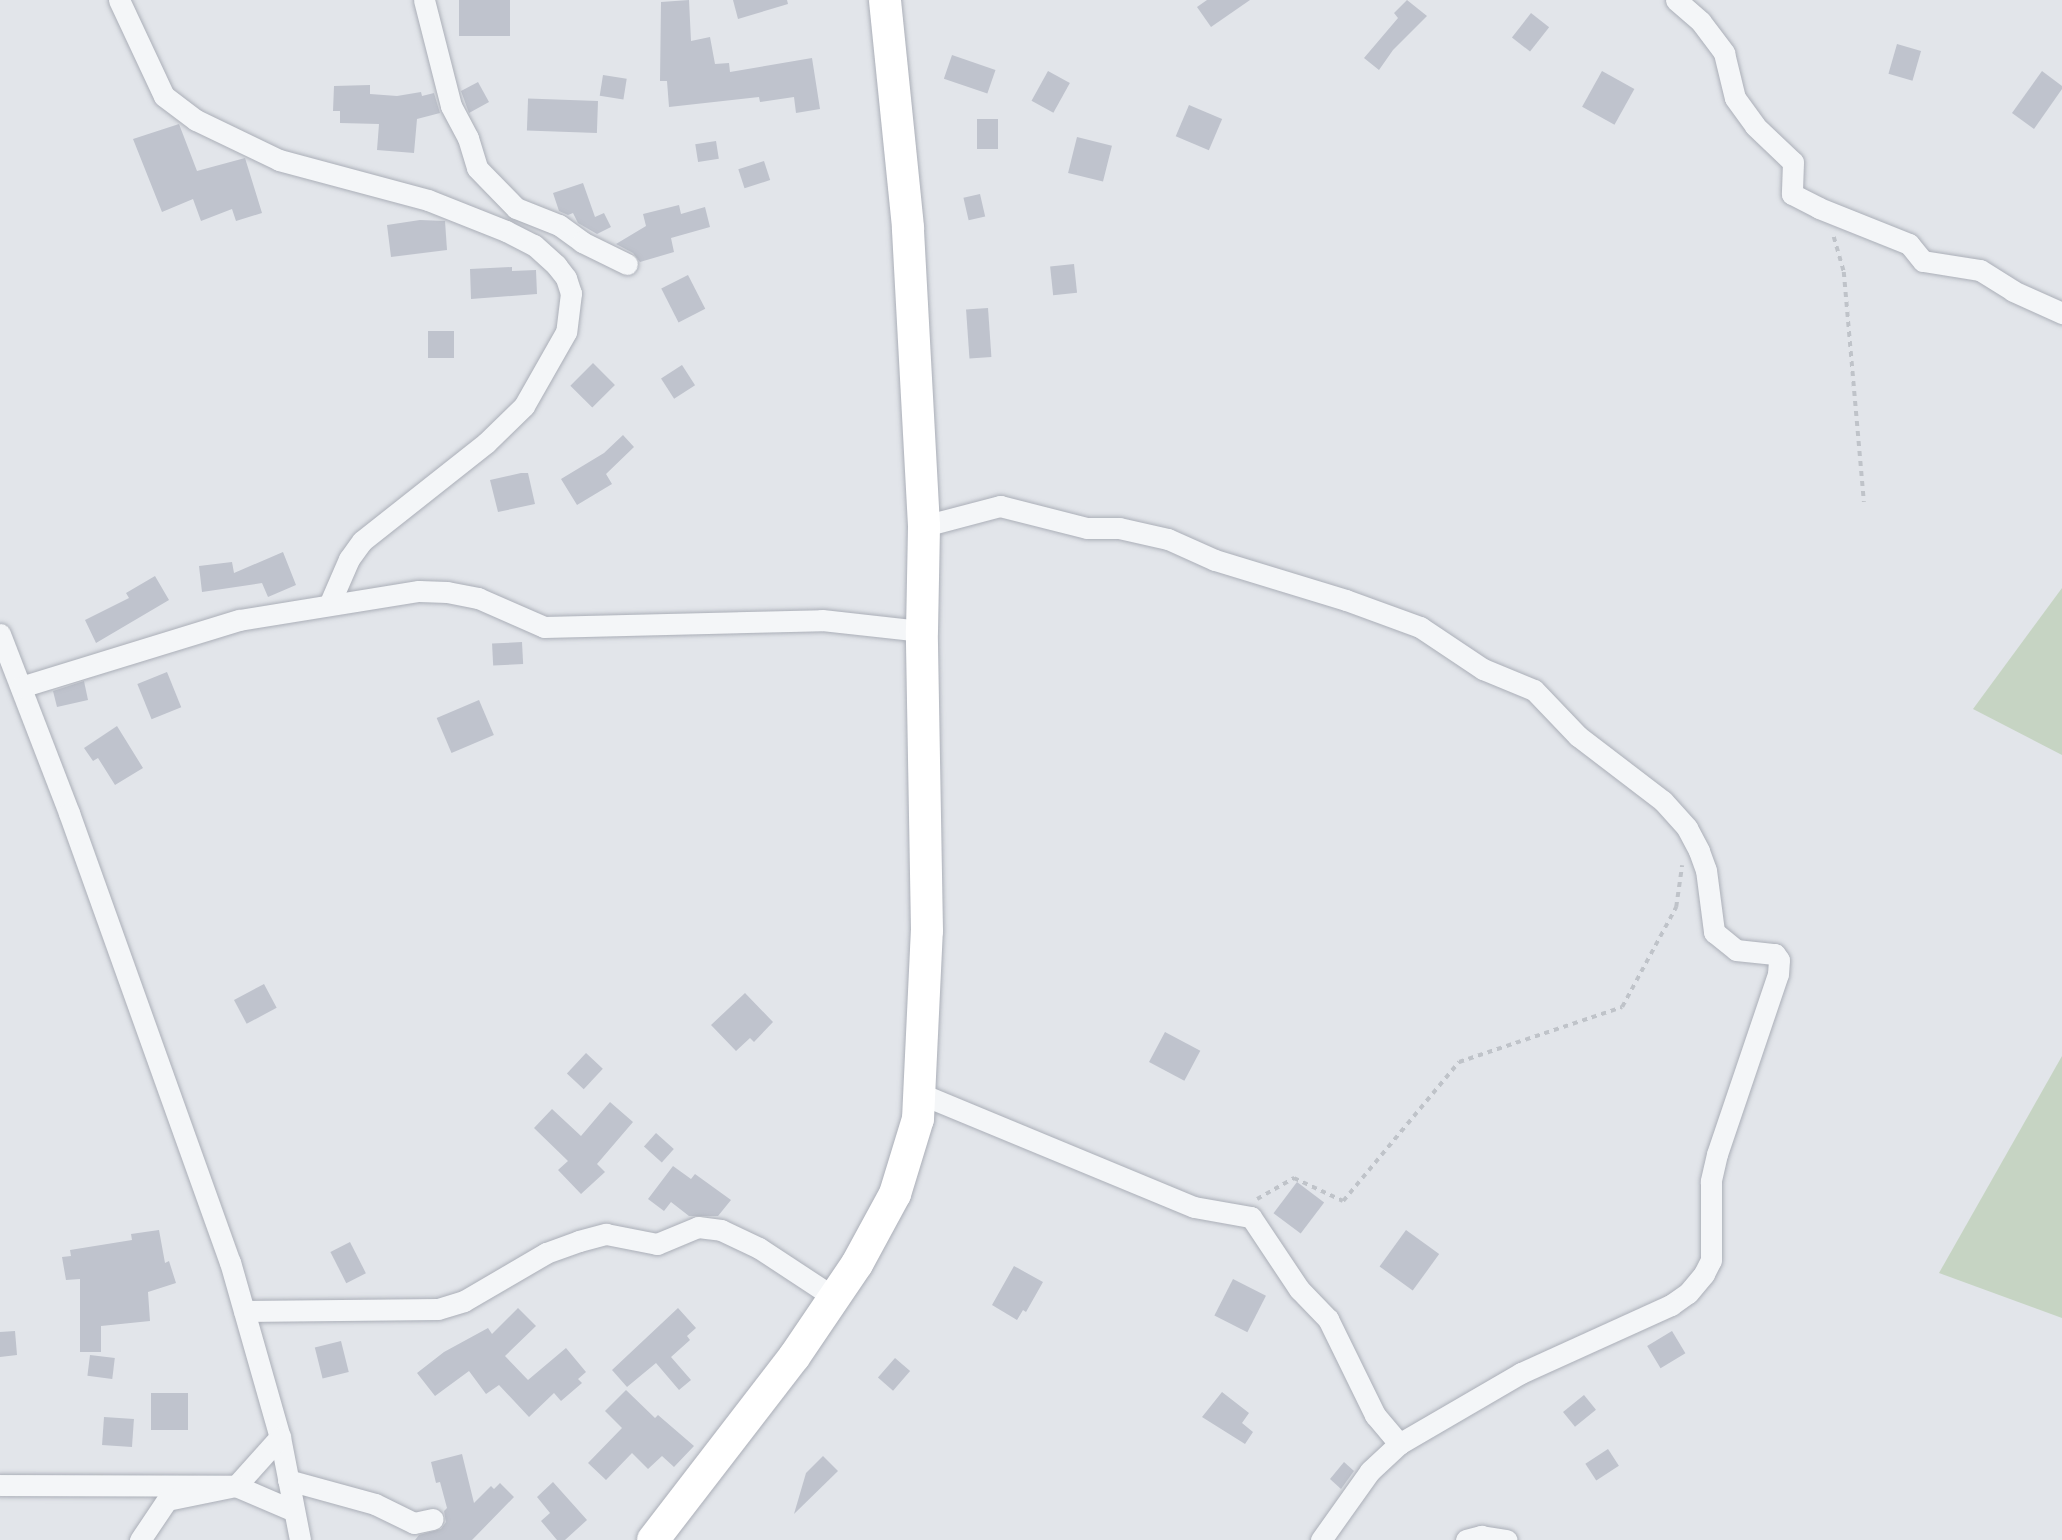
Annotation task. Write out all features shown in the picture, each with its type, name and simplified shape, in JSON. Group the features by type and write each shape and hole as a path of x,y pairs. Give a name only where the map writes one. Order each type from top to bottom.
{"street":[{"path":"119,0 164,96 196,120 279,160 428,200 506,231 534,245 566,278 571,293 566,332 524,406 486,443 362,541 349,559 328,605"},
{"path":"424,0 451,106 468,138 477,168 516,208 559,225 582,242 627,264"},
{"path":"653,1540 738,1431 835,1298 876,1233 908,1159 921,1094 927,931 922,631 924,526 908,227 885,0"},
{"path":"1676,0 1701,22 1724,53 1735,98 1755,126 1793,162 1792,194 1819,208 1909,244 1923,261 1980,270 2013,291 2062,313"},
{"path":"924,526 1000,506 1087,528 1119,528 1168,539 1215,560 1346,600 1420,627 1483,669 1534,691 1578,736 1663,801 1687,828 1706,870 1714,932 1736,950 1774,954 1779,960 1778,974 1742,1077 1711,1181 1711,1259 1688,1293 1671,1305 1521,1373 1399,1444 1370,1471 1321,1540"},
{"path":"20,687 239,620 419,591 447,592 478,598 544,627 822,620 922,631"},
{"path":"0,634 174,1100 244,1311 280,1437 300,1540"},
{"path":"921,1094 1194,1207 1236,1212 1251,1217 1299,1289 1328,1319 1375,1415 1399,1444"},
{"path":"244,1311 438,1309 464,1301 546,1253 579,1241 606,1234 657,1244 698,1227 721,1230 759,1248 835,1298"},
{"path":"139,1540 167,1500 236,1486 280,1437"},
{"path":"288,1480 375,1504 414,1523 433,1519"},
{"path":"0,1485 236,1486 294,1511"},
{"path":"1466,1540 1481,1536 1507,1540"}],"path":[{"path":"1834,236 1844,272 1864,502"},
{"path":"1236,1212 1294,1178 1343,1201 1459,1062 1622,1007 1675,907 1687,828"}],"green space":[{"path":"2062,588 2062,755 1973,709"},
{"path":"2062,1056 2062,1318 1939,1273"}],"building":[{"path":"459,0 510,0 510,36 459,36"},
{"path":"689,0 691,41 710,37 715,64 729,63 730,72 812,58 820,109 796,113 794,97 760,102 759,97 669,107 667,81 660,81 661,2"},
{"path":"733,0 787,0 788,4 738,19"},
{"path":"1207,0 1250,0 1211,27 1197,7"},
{"path":"1407,0 1427,16 1393,50 1379,70 1364,58 1398,18 1394,13"},
{"path":"1531,13 1549,27 1530,52 1512,37"},
{"path":"1897,44 1921,51 1912,81 1888,74"},
{"path":"952,55 995,70 987,94 944,79"},
{"path":"1048,71 1070,83 1053,113 1032,101"},
{"path":"1602,71 1634,89 1614,125 1582,107"},
{"path":"2042,71 2062,86 2062,89 2034,129 2012,113"},
{"path":"603,75 627,79 623,99 600,96"},
{"path":"478,82 489,102 469,113 461,91"},
{"path":"370,85 370,94 397,96 421,92 422,96 434,93 440,113 417,119 414,153 377,150 379,124 340,123 340,111 333,111 334,86"},
{"path":"528,99 598,101 597,133 527,131"},
{"path":"1189,105 1222,119 1209,150 1176,136"},
{"path":"977,119 998,119 998,149 977,149"},
{"path":"179,124 197,171 245,158 262,213 236,221 232,209 201,221 193,199 162,212 133,139"},
{"path":"1077,137 1112,146 1103,182 1068,173"},
{"path":"716,141 719,159 698,162 695,144"},
{"path":"764,161 770,180 745,188 738,169"},
{"path":"583,183 595,217 604,213 611,227 597,234 578,223 573,213 568,215 559,211 553,193"},
{"path":"980,194 985,216 969,220 963,198"},
{"path":"679,205 681,214 705,207 710,227 671,238 674,252 640,262 633,253 616,244 646,226 643,214"},
{"path":"420,220 445,221 447,250 391,257 387,225"},
{"path":"1074,264 1077,293 1053,295 1050,267"},
{"path":"512,267 512,271 536,270 537,294 471,299 470,269"},
{"path":"688,275 705,309 679,322 661,289"},
{"path":"988,308 991,357 969,358 966,310"},
{"path":"428,331 454,331 454,358 428,358"},
{"path":"593,363 615,385 592,408 570,386"},
{"path":"682,365 695,385 674,399 661,379"},
{"path":"623,435 634,447 606,474 612,484 577,505 561,479 604,453"},
{"path":"528,473 535,504 498,512 490,480"},
{"path":"283,552 296,585 268,597 262,583 202,592 199,566 232,562 234,573"},
{"path":"155,576 169,600 96,643 85,620 129,598 126,593"},
{"path":"522,642 523,664 493,666 492,644"},
{"path":"167,672 181,707 152,719 137,684"},
{"path":"84,681 88,700 57,707 53,691"},
{"path":"479,700 494,735 452,753 437,718"},
{"path":"117,726 143,768 115,785 98,758 93,761 84,748"},
{"path":"264,984 277,1008 247,1024 234,1000"},
{"path":"745,993 773,1022 754,1042 750,1038 736,1051 711,1025"},
{"path":"1165,1032 1200,1051 1184,1081 1149,1062"},
{"path":"586,1053 603,1069 584,1089 567,1073"},
{"path":"610,1102 633,1122 597,1164 605,1172 581,1194 558,1170 568,1161 534,1128 552,1109 581,1136"},
{"path":"656,1133 674,1149 662,1162 644,1146"},
{"path":"673,1166 691,1179 695,1174 731,1200 718,1216 689,1216 671,1202 664,1211 648,1199"},
{"path":"1297,1182 1324,1202 1301,1234 1274,1213"},
{"path":"159,1230 165,1263 169,1261 176,1283 148,1292 150,1321 101,1326 101,1352 80,1352 80,1279 66,1280 62,1257 71,1256 70,1250 132,1240 131,1234"},
{"path":"1406,1230 1439,1254 1413,1291 1380,1266"},
{"path":"350,1242 366,1273 346,1283 330,1252"},
{"path":"1014,1266 1043,1282 1026,1312 1023,1310 1017,1320 992,1305"},
{"path":"1233,1279 1266,1296 1247,1332 1214,1316"},
{"path":"518,1308 536,1326 505,1356 528,1380 566,1348 586,1372 578,1379 582,1383 561,1401 554,1393 529,1417 499,1385 486,1394 469,1371 435,1396 417,1373 444,1352 488,1328 492,1334"},
{"path":"678,1308 696,1328 687,1336 690,1340 671,1357 691,1380 679,1390 656,1363 627,1387 612,1370"},
{"path":"15,1331 17,1355 0,1357 0,1332"},
{"path":"1672,1331 1685,1353 1661,1368 1647,1346"},
{"path":"341,1341 349,1372 323,1379 315,1348"},
{"path":"90,1355 115,1358 112,1379 87,1376"},
{"path":"895,1358 910,1371 893,1391 878,1378"},
{"path":"626,1390 655,1418 658,1415 694,1446 674,1467 662,1456 648,1469 632,1453 606,1480 588,1463 622,1428 605,1411"},
{"path":"1222,1392 1249,1413 1242,1423 1253,1432 1245,1444 1202,1417"},
{"path":"151,1393 188,1393 188,1430 151,1430"},
{"path":"1584,1395 1596,1410 1575,1427 1563,1412"},
{"path":"104,1417 134,1419 132,1447 102,1445"},
{"path":"1608,1449 1619,1466 1596,1480 1585,1464"},
{"path":"462,1454 474,1503 491,1486 494,1489 500,1483 514,1497 472,1540 415,1540 419,1535 441,1529 446,1522 444,1511 447,1508 440,1482 436,1483 431,1462"},
{"path":"823,1456 838,1471 794,1514 806,1473"},
{"path":"1344,1462 1354,1471 1341,1489 1330,1479"},
{"path":"553,1482 587,1520 565,1540 557,1540 541,1521 550,1513 537,1497"}]}
